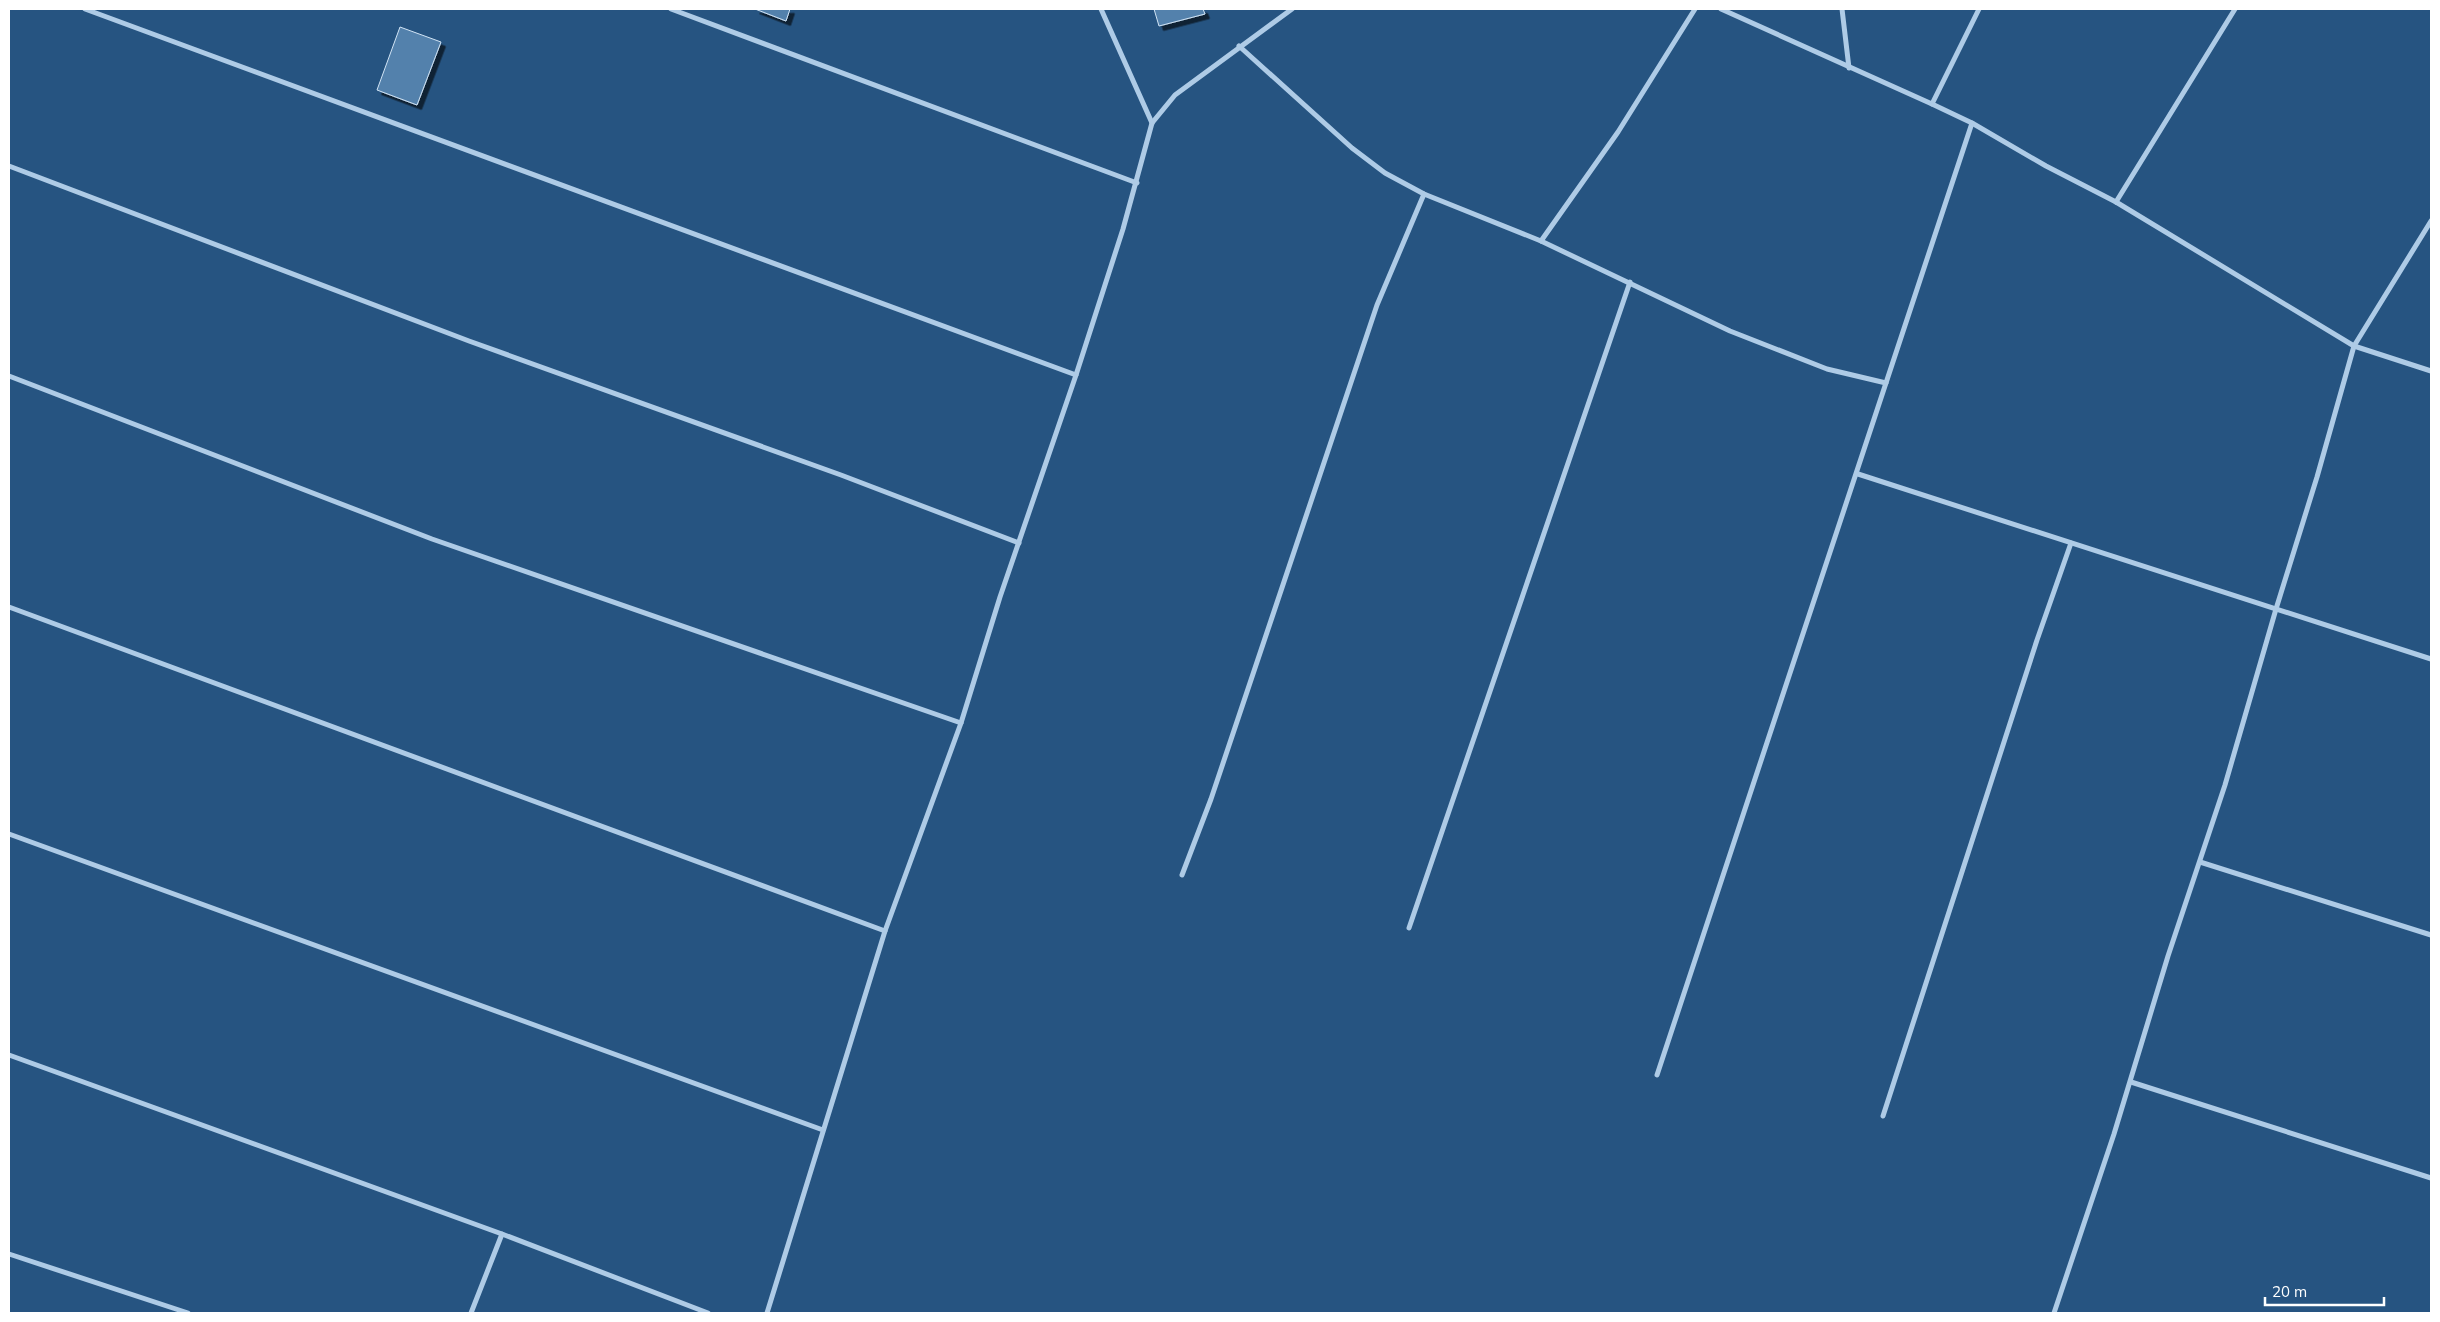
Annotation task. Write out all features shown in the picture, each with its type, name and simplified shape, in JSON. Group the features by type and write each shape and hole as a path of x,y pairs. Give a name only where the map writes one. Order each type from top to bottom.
{"street":[{"path":"85,9 1076,375"},
{"path":"671,9 1137,183"},
{"path":"1101,9 1152,123"},
{"path":"766,1313 885,931 961,723 1076,375 1137,183 1152,123 1175,96 1239,46 1292,9"},
{"path":"1541,241 1618,132 1694,9"},
{"path":"1721,9 1972,123 2046,166 2116,202 2354,346 2431,371"},
{"path":"1842,9 1849,68"},
{"path":"1932,104 1979,9"},
{"path":"2116,202 2235,9"},
{"path":"1239,46 1352,148 1384,173 1424,194 1541,241 1730,331 1826,370 1886,383"},
{"path":"1657,1075 1840,521 1858,474 1972,123"},
{"path":"9,166 469,340 841,475 1019,543"},
{"path":"1182,876 1211,799 1377,305 1424,194"},
{"path":"2054,1313 2130,1082 2168,956 2225,785 2354,346 2431,221"},
{"path":"1409,928 1630,282"},
{"path":"9,376 432,539 961,723"},
{"path":"1858,474 2431,659"},
{"path":"1883,1116 2071,543"},
{"path":"9,607 885,931"},
{"path":"9,834 823,1130"},
{"path":"2200,862 2431,935"},
{"path":"9,1055 502,1234 708,1313"},
{"path":"2130,1082 2431,1178"},
{"path":"471,1313 502,1234"},
{"path":"9,1254 188,1313"}],"building":[{"path":"755,9 790,9 786,21"},
{"path":"1154,9 1203,9 1205,14 1159,26"},
{"path":"400,27 441,42 417,105 377,90"}]}
